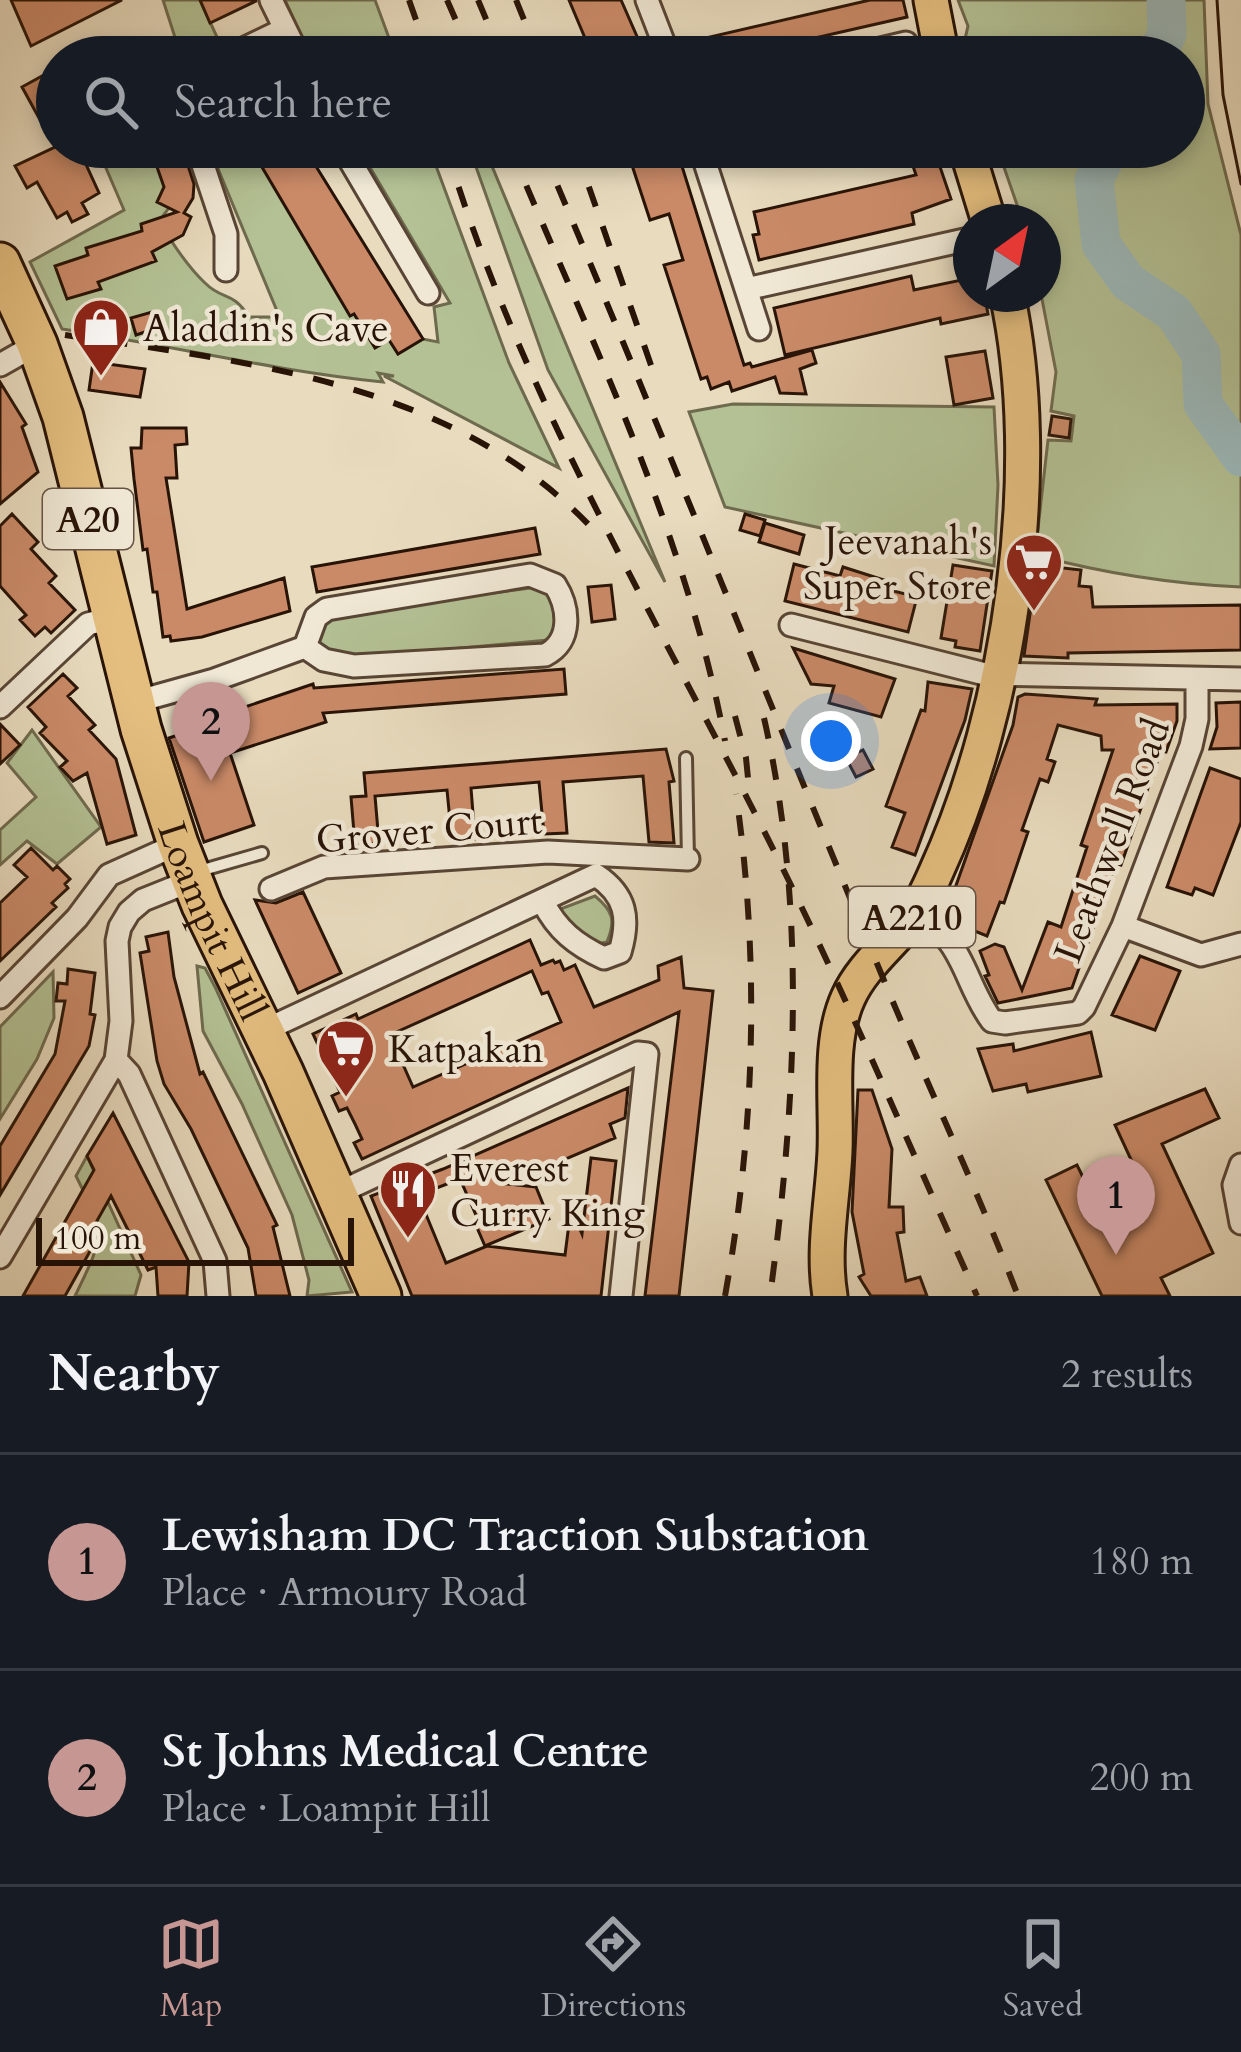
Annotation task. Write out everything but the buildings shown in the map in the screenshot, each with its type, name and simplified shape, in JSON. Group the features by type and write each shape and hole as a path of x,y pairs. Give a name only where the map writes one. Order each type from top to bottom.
{"highway":[{"name":"A20","path":"0,263 33,334"},
{"name":"Loampit Hill","path":"33,334 67,430 134,702 187,866 381,1296"}],"main road":[{"path":"931,0 938,36"},
{"path":"969,168 975,204"},
{"name":"A2210","path":"830,1296 827,1252 838,1051 847,999 914,915 937,871 973,773 1000,675 1015,563 1022,449 1018,346 1011,312"}],"street":[{"path":"272,0 288,36"},
{"path":"647,0 661,36"},
{"path":"270,36 285,29"},
{"path":"204,168 226,234 226,270"},
{"path":"354,168 428,293"},
{"path":"707,168 759,329"},
{"path":"746,290 953,238"},
{"path":"0,365 33,334"},
{"path":"134,702 214,680 305,646 316,617 328,609 530,575 555,584 567,625 560,643 545,655 354,666 324,660 305,646"},
{"path":"0,706 88,624 111,618"},
{"path":"791,625 1000,675 1241,679"},
{"name":"Leathwell Road","path":"914,915 932,922 949,937 992,1021 1078,1012 1123,926 1195,732 1197,680"},
{"name":"Grover Court","path":"271,889 324,867 548,851 596,865 688,859"},
{"path":"263,1030 543,902 596,865 622,901 626,918 620,952 604,958 581,947 553,922 543,902"},
{"path":"0,997 65,931 109,875 187,866"},
{"path":"0,1257 116,1060 121,1021 120,927 129,912 187,866"},
{"path":"1123,926 1202,955 1241,944"},
{"path":"336,1194 638,1053 647,1054 621,1296"},
{"path":"116,1060 129,1075 215,1261 218,1296"},
{"path":"1241,1166 1234,1185 1241,1223"}],"lane":[{"path":"686,758 688,859"},
{"path":"187,866 262,853"}],"green space":[{"path":"163,0 200,0 217,36 175,36"},
{"path":"285,0 375,0 388,36 301,36"},
{"path":"958,0 1204,0 1208,104 1241,235 1241,587 1137,577 1035,555 1048,440 1071,441 1074,416 1051,411 1056,372 1044,312 1061,312 1061,204 1017,204 1004,168 1205,168 1205,36 966,36 968,26"},
{"path":"106,168 167,168 178,196 159,221 180,254 205,283 237,303 249,317 276,317 218,168 287,168 398,354 423,339 438,342 434,307 450,303 370,168 437,168 509,363 559,468 384,376 394,376 378,373 383,382 343,377 62,329 30,262 124,210"},
{"path":"476,168 493,168 665,582 548,370"},
{"path":"733,404 994,407 998,485 994,566 725,507 689,412"},
{"path":"538,587 557,602 556,633 548,640 342,659 320,648 317,637 327,618 338,614"},
{"path":"32,730 101,827 57,864 27,841 0,865 0,830 36,797 7,763"},
{"path":"595,896 612,922 607,942 592,945 555,911"},
{"path":"197,966 205,968 215,987 352,1292 307,1296 309,1280 292,1215 203,1031"},
{"path":"53,972 54,1018 37,1059 0,1119 0,1027"},
{"path":"87,1156 141,1275 135,1296 75,1296 98,1236 76,1176"}],"waterway":[{"path":"1166,0 1166,36"},
{"path":"1100,168 1094,180 1101,244 1128,282 1174,313 1201,354 1203,404 1241,457"}],"tram line":[{"path":"1217,0 1223,95 1241,184"}],"railway":[{"path":"409,0 422,36"},
{"path":"447,0 463,36"},
{"path":"478,0 493,36"},
{"path":"516,0 531,36"},
{"path":"453,168 478,242 556,427 785,873 977,1296"},
{"path":"519,168 661,513 708,664 725,741"},
{"path":"550,168 1018,1296"},
{"path":"582,168 652,368"},
{"path":"65,335 283,371 423,414 487,446 547,487 602,539"},
{"path":"735,716 750,798"},
{"path":"764,718 787,861 793,1007 786,1152 770,1296"},
{"path":"725,1296 743,1171 751,1045 749,919 736,794"}],"place":[{"name":"Aladdin's Cave","path":"101,378"},
{"name":"Jeevanah's Super Store","path":"1034,613"},
{"name":"St Johns Medical Centre","path":"211,781"},
{"name":"Katpakan","path":"346,1099"},
{"name":"Everest Curry King","path":"408,1240"},
{"name":"Lewisham DC Traction Substation","path":"1116,1255"}]}
